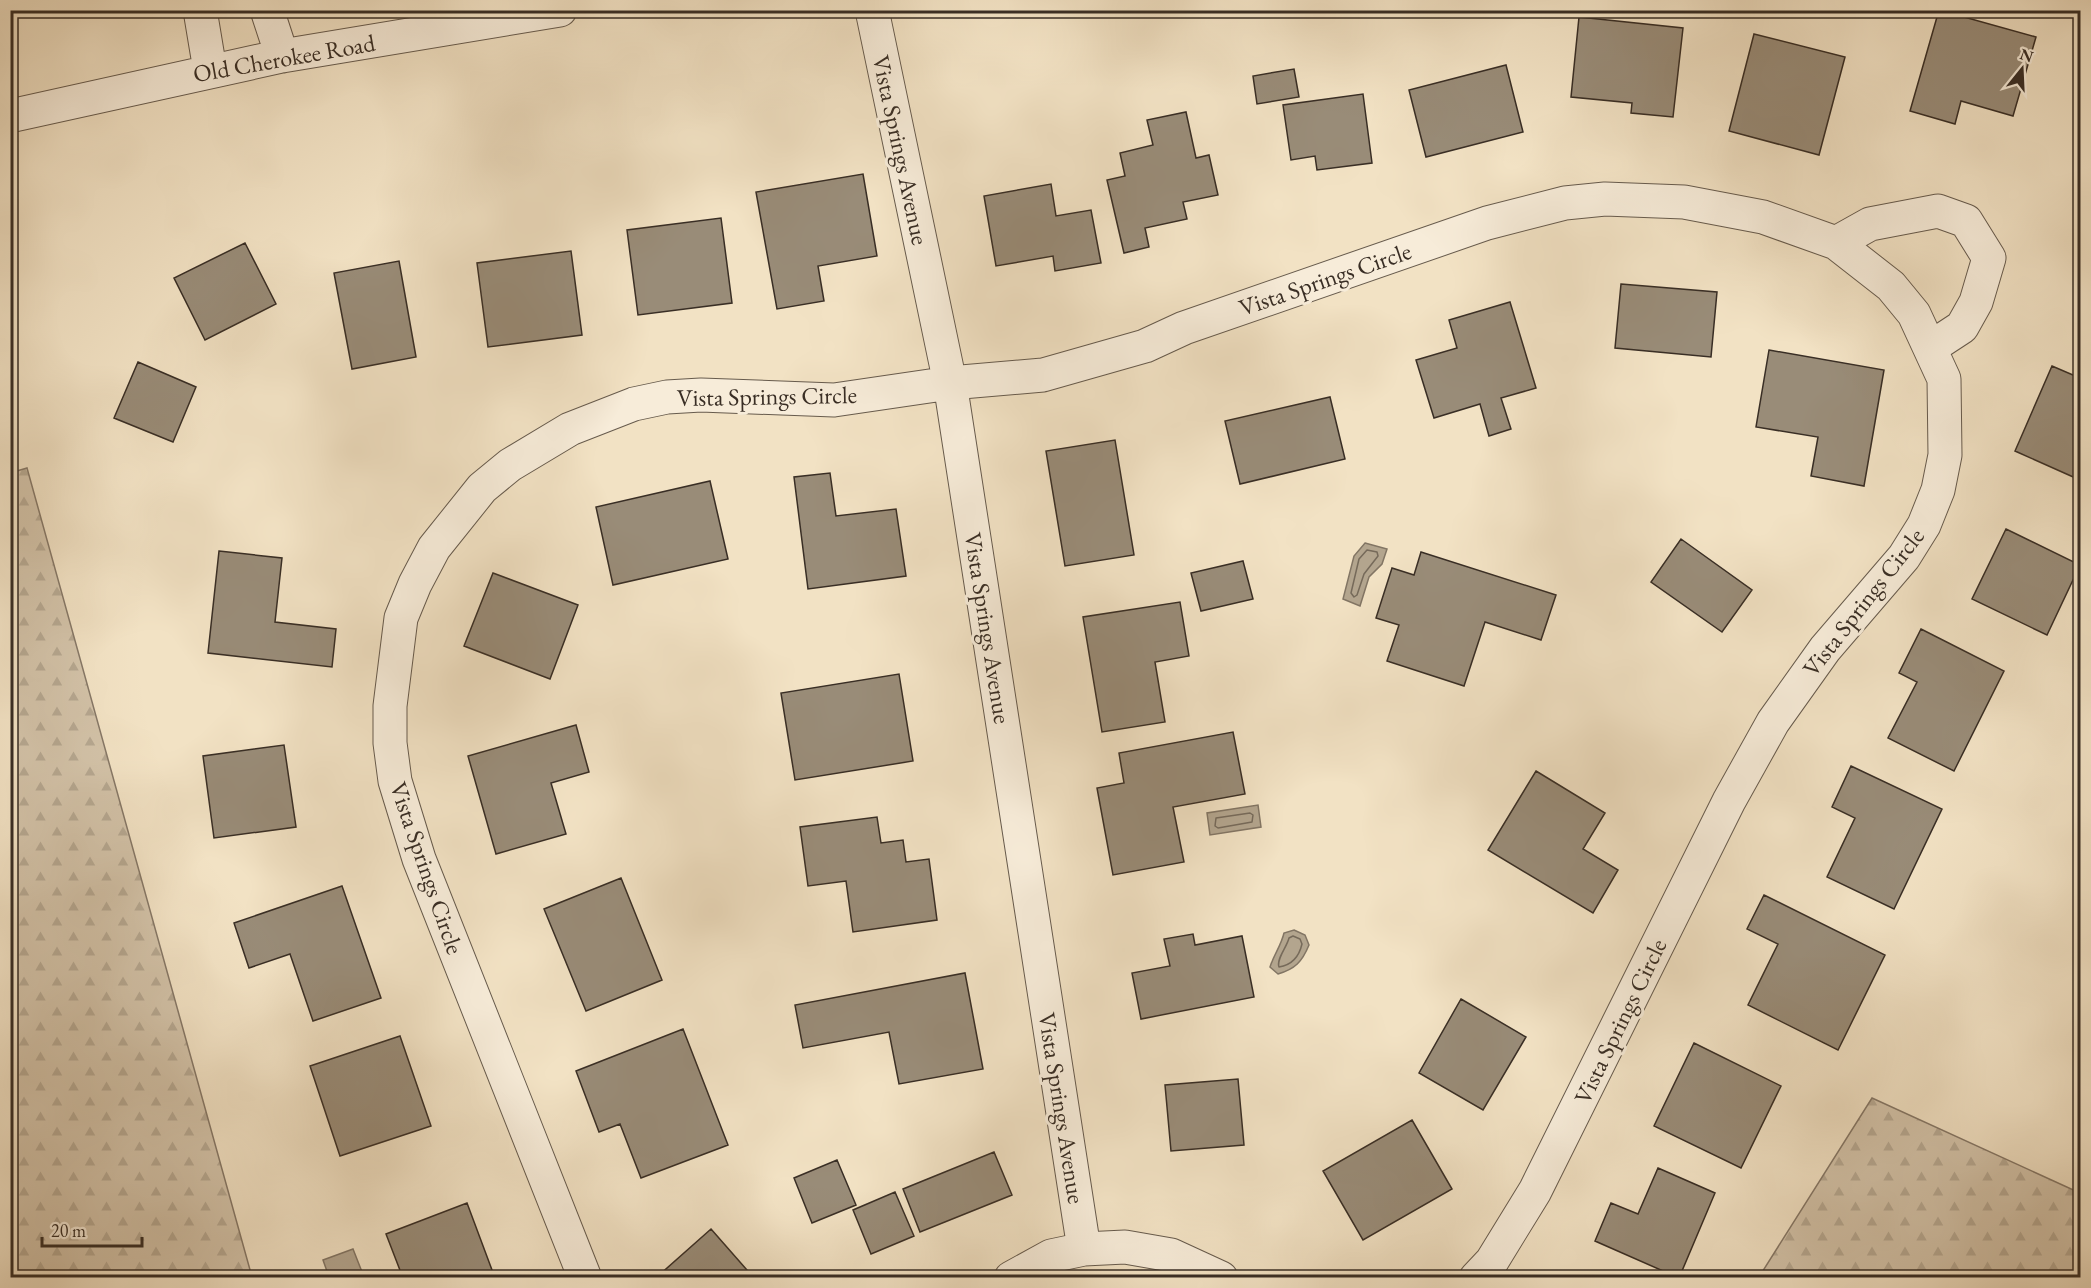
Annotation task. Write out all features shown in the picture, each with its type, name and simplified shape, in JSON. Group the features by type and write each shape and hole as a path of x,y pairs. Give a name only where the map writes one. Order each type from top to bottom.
{"street":[{"path":"200,10 210,70"},
{"path":"267,10 282,56"},
{"name":"Old Cherokee Road","path":"10,116 210,70 282,56 560,10"},
{"name":"Vista Springs Avenue","path":"873,10 950,383 1084,1249"},
{"name":"Vista Springs Circle","path":"585,1278 419,859 395,781 390,743 390,706 401,618 434,548 482,488 510,465 570,429 634,404 667,397 700,395 834,400 950,383 1043,375 1145,346 1184,328 1487,222 1565,203 1605,199 1684,202 1763,217 1836,243 1891,286 1914,314 1944,379 1946,455 1938,490 1924,525 1904,556 1825,649 1773,722 1729,801 1535,1191 1492,1261 1476,1278"},
{"path":"1836,243 1870,224 1938,211 1966,221 1989,258 1986,269 1976,302 1962,327 1930,348"},
{"path":"1011,1278 1051,1256 1084,1249 1125,1246 1171,1255 1221,1278"}],"green space":[{"path":"27,468 252,1277 11,1277 10,473"},
{"path":"1872,1098 2080,1193 2080,1277 1759,1277"}],"water":[{"path":"1365,543 1387,549 1382,564 1369,577 1360,606 1343,599 1354,556"},
{"path":"1258,805 1261,827 1210,835 1207,813"},
{"path":"1294,930 1305,935 1309,945 1297,964 1278,974 1270,967 1284,933"},
{"path":"353,1249 364,1277 329,1277 323,1260"}],"building":[{"path":"1939,10 2036,37 2013,116 1961,101 1955,124 1910,111"},
{"path":"1579,17 1683,28 1673,117 1631,113 1632,103 1571,97"},
{"path":"1754,34 1845,57 1819,155 1729,131"},
{"path":"1506,65 1523,132 1426,157 1409,90"},
{"path":"1294,69 1299,97 1257,104 1253,76"},
{"path":"1363,94 1372,163 1317,170 1315,156 1291,160 1283,105"},
{"path":"1186,112 1196,158 1209,155 1218,195 1183,202 1187,219 1145,228 1149,247 1124,253 1107,180 1125,176 1120,153 1153,145 1147,120"},
{"path":"863,174 877,256 818,266 824,301 777,309 756,192"},
{"path":"1051,184 1056,216 1091,210 1101,263 1055,271 1053,256 996,266 984,196"},
{"path":"721,218 732,303 638,315 627,230"},
{"path":"245,243 276,304 205,340 174,278"},
{"path":"571,251 582,335 488,347 477,263"},
{"path":"399,261 416,357 352,369 334,273"},
{"path":"1621,284 1717,292 1711,357 1615,348"},
{"path":"1510,302 1536,388 1501,398 1511,429 1489,436 1480,404 1434,418 1416,360 1457,348 1449,320"},
{"path":"1769,350 1884,370 1864,486 1811,476 1818,437 1756,427"},
{"path":"138,362 196,387 173,442 114,418"},
{"path":"2052,366 2080,378 2080,480 2015,451"},
{"path":"1330,397 1345,459 1240,484 1225,421"},
{"path":"1115,440 1134,555 1065,566 1046,451"},
{"path":"830,473 836,516 896,509 906,576 808,589 794,477"},
{"path":"710,481 728,559 613,585 596,507"},
{"path":"2006,529 2080,565 2047,635 1972,599"},
{"path":"1681,539 1752,590 1722,632 1651,582"},
{"path":"219,551 282,558 275,622 336,629 332,667 208,653"},
{"path":"1421,552 1556,595 1541,640 1485,622 1464,686 1387,661 1399,625 1376,618 1392,568 1414,575"},
{"path":"1243,561 1253,599 1201,611 1191,573"},
{"path":"493,573 578,605 550,679 464,646"},
{"path":"1180,602 1189,656 1155,662 1165,722 1102,732 1083,617"},
{"path":"1921,629 2004,671 1954,771 1888,738 1917,682 1899,673"},
{"path":"899,674 913,761 795,780 781,693"},
{"path":"576,725 589,772 551,783 566,834 496,854 468,756"},
{"path":"1233,732 1245,794 1173,807 1184,862 1113,875 1097,788 1124,783 1119,753"},
{"path":"284,745 296,827 214,838 203,756"},
{"path":"1851,766 1942,809 1894,909 1827,877 1855,818 1832,807"},
{"path":"1536,771 1605,813 1583,849 1618,870 1593,913 1488,850"},
{"path":"877,817 881,843 903,840 906,862 929,859 937,920 853,932 846,881 808,886 800,827"},
{"path":"621,878 662,980 586,1011 544,909"},
{"path":"342,886 381,998 313,1021 290,954 249,968 234,923"},
{"path":"1764,895 1885,955 1838,1050 1748,1005 1778,944 1747,929"},
{"path":"1193,934 1195,945 1242,936 1254,997 1141,1019 1132,973 1170,966 1164,939"},
{"path":"965,973 983,1069 899,1084 889,1032 803,1048 795,1005"},
{"path":"1461,999 1526,1037 1483,1110 1419,1073"},
{"path":"683,1029 728,1145 641,1178 620,1124 599,1132 576,1071"},
{"path":"400,1036 431,1126 340,1156 310,1066"},
{"path":"1694,1043 1781,1086 1741,1168 1654,1126"},
{"path":"1238,1079 1244,1145 1171,1151 1165,1085"},
{"path":"1412,1120 1452,1189 1363,1240 1323,1171"},
{"path":"994,1152 1012,1195 920,1232 903,1189"},
{"path":"837,1160 856,1205 812,1223 794,1178"},
{"path":"1658,1168 1715,1193 1679,1278 1595,1241 1611,1203 1638,1214"},
{"path":"895,1192 914,1236 871,1254 853,1210"},
{"path":"467,1203 495,1278 403,1278 386,1234"},
{"path":"711,1229 754,1278 659,1278 658,1276"}]}
